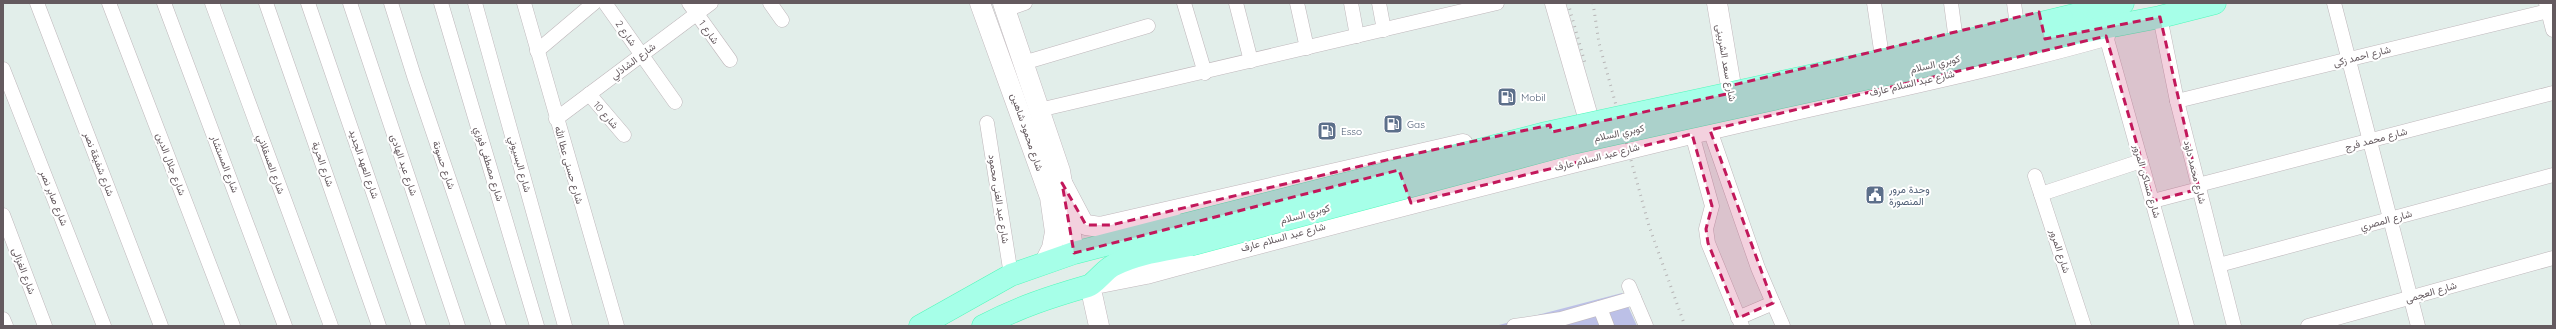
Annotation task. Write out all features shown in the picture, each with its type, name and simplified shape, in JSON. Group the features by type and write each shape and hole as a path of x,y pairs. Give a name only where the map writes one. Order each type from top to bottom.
{"main road":[{"name":"شارع محمود شاهين","path":"980,3 1050,197 1055,232 1052,248 1044,262"},
{"path":"1555,3 1588,117"},
{"name":"شارع سعد الشربينى","path":"1717,3 1730,86 1738,123"},
{"path":"1062,183 1082,221 1086,225 1100,227 1395,158 1550,126 1730,86 1955,32 2015,10 2039,12 2079,3"},
{"name":"كوبري السلام","path":"1074,254 1187,235 2064,26 2123,3"},
{"name":"شارع عبد السلام عارف","path":"986,325 1020,307 1055,294 1090,285 1146,274 1411,203 1561,166 1738,123 2048,52 2106,36 2160,17 2215,3"},
{"name":"شارع محمود شاهين","path":"1004,6 1060,171 1074,254"},
{"path":"2039,12 2048,52"},
{"name":"كوبري السلام","path":"2064,26 2160,17"},
{"path":"1550,126 1561,166"},
{"path":"1395,158 1411,203"},
{"name":"كوبري السلام","path":"1090,285 1100,274 1124,260 1187,235"},
{"path":"920,326 1011,275 1044,262 1074,254"},
{"path":"1090,285 1100,326"}],"street":[{"name":"شارع شفيقة نصر","path":"37,3 161,326"},
{"name":"شارع جلال الدين","path":"109,3 232,326"},
{"name":"شارع المستشار","path":"164,3 285,326"},
{"name":"شارع العسقلاني","path":"212,3 330,326"},
{"name":"شارع الحرية","path":"266,3 380,326"},
{"name":"شارع العهد الجديد","path":"308,3 420,326"},
{"name":"شارع عبد الهادى","path":"350,3 458,326"},
{"name":"شارع حسونة","path":"391,3 414,76 499,326"},
{"name":"شارع مصطفى فوزي","path":"441,3 537,326"},
{"name":"شارع البسيوني","path":"475,3 565,326"},
{"name":"شارع حسنى عطا الله","path":"524,3 556,119 617,326"},
{"path":"537,51 594,3"},
{"name":"شارع 2","path":"605,3 675,102"},
{"name":"شارع الشاذلي","path":"556,119 641,55 693,8 711,3"},
{"path":"770,3 782,20"},
{"path":"1004,6 1025,3"},
{"path":"1184,3 1205,73"},
{"path":"1236,3 1251,61"},
{"path":"1297,3 1307,48"},
{"path":"1351,3 1357,36"},
{"path":"1379,3 1384,30"},
{"path":"1039,110 1205,73 1384,30 1442,10 1495,3"},
{"path":"1874,3 1881,50"},
{"path":"1951,3 1955,32"},
{"path":"2334,3 2418,326"},
{"path":"2547,7 2553,30"},
{"name":"شارع احمد زكى","path":"2177,101 2348,59 2547,7"},
{"name":"شارع 1","path":"693,8 730,60"},
{"name":"شارع محمد داود","path":"2160,17 2177,101 2234,326"},
{"path":"1023,63 1148,26"},
{"name":"شارع مساكن المرور","path":"2106,36 2187,326"},
{"name":"شارع صابر نصر","path":"3,70 104,326"},
{"name":"شارع محمد فرج","path":"2153,202 2199,187 2553,93"},
{"name":"شارع 10","path":"589,94 624,135"},
{"name":"شارع عبد الغنى محمود","path":"987,122 1011,275"},
{"path":"1701,132 1712,206 1706,229 1708,243 1740,322 1773,303"},
{"path":"1701,132 1783,326"},
{"path":"2041,194 2141,161"},
{"name":"شارع المصري","path":"2218,265 2553,175"},
{"name":"شارع المرور","path":"2035,176 2084,326"},
{"name":"شارع الغزالى","path":"3,215 45,326"},
{"name":"شارع العجمى","path":"2308,326 2553,258"},
{"path":"1514,326 1561,319 1600,308 1631,292 1646,326"},
{"path":"1600,308 1607,326"},
{"path":"3,319 6,326"}],"highlighted area":[{"path":"2039,12 2045,39 2160,17 2199,189 2153,201 2106,36 1710,130 1773,303 1738,318 1708,243 1706,229 1712,206 1692,134 1411,203 1399,170 1074,253 1062,183 1086,225 1111,225 1395,158 1550,125 1552,132 1731,93 1729,86"}],"shaded area":[{"path":"1622,293 1637,326 1495,326"}],"railway":[{"path":"1568,3 1585,63"},
{"path":"1593,3 1599,43 1649,226 1685,326"}],"place":[{"name":"Mobil","path":"1507,97"},
{"name":"Gas","path":"1393,124"},
{"name":"Esso","path":"1327,131"},
{"name":"وحدة مرور المنصورة","path":"1875,195"}]}
